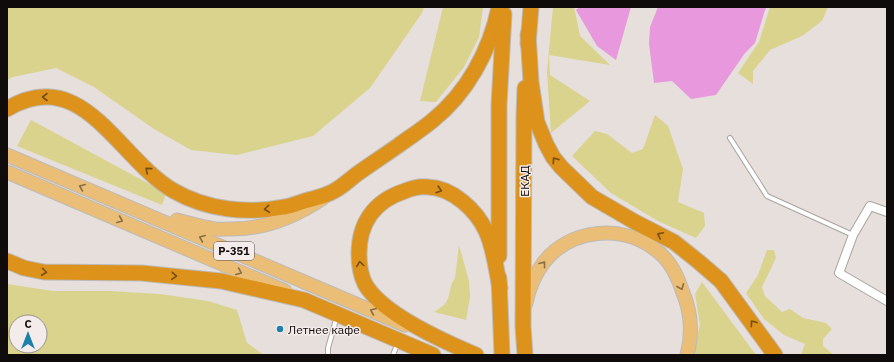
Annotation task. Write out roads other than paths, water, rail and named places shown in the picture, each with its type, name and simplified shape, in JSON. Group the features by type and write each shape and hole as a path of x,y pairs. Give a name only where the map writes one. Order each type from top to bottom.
{"highway":[{"path":"7,109 32,98 41,96 59,98 76,104 84,109 107,129 140,163 174,191 196,201 221,208 253,211 285,207 332,192 432,121 454,99 474,73 486,47 499,7"},
{"path":"502,355 499,105 504,7"},
{"name":"ЕКАД","path":"525,349 523,326 524,116 528,34 531,7"},
{"path":"528,34 531,82 537,122 553,157 561,167 592,197 635,222 674,242 721,281 744,310 775,355"},
{"path":"476,355 417,327 394,313 375,297 365,284 359,263 359,240 366,221 375,208 384,199 394,194 429,187 444,190 457,197 470,208 486,232 494,256 500,288"},
{"path":"7,261 24,268 48,273 142,273 221,281 304,300"},
{"name":"Р-351","path":"304,300 368,327 396,347"},
{"path":"396,347 410,355"},
{"path":"396,347 434,355"}],"main road":[{"name":"Р-351","path":"7,155 460,348"},
{"name":"Р-351","path":"7,172 304,300"},
{"path":"138,210 211,229 248,229 278,221 296,214 332,192"},
{"path":"523,326 524,311 528,296 534,279 545,260 557,249 577,238 601,232 617,233 637,238 657,250 666,259 676,274 685,295 690,313 691,339 687,355"}],"street":[{"path":"887,212 870,206 853,235 839,273 887,301"}],"lane":[{"path":"730,138 767,196 853,235"},
{"path":"328,355 328,348 337,314"}],"place":[{"name":"Летнее кафе","path":"280,329"}]}
